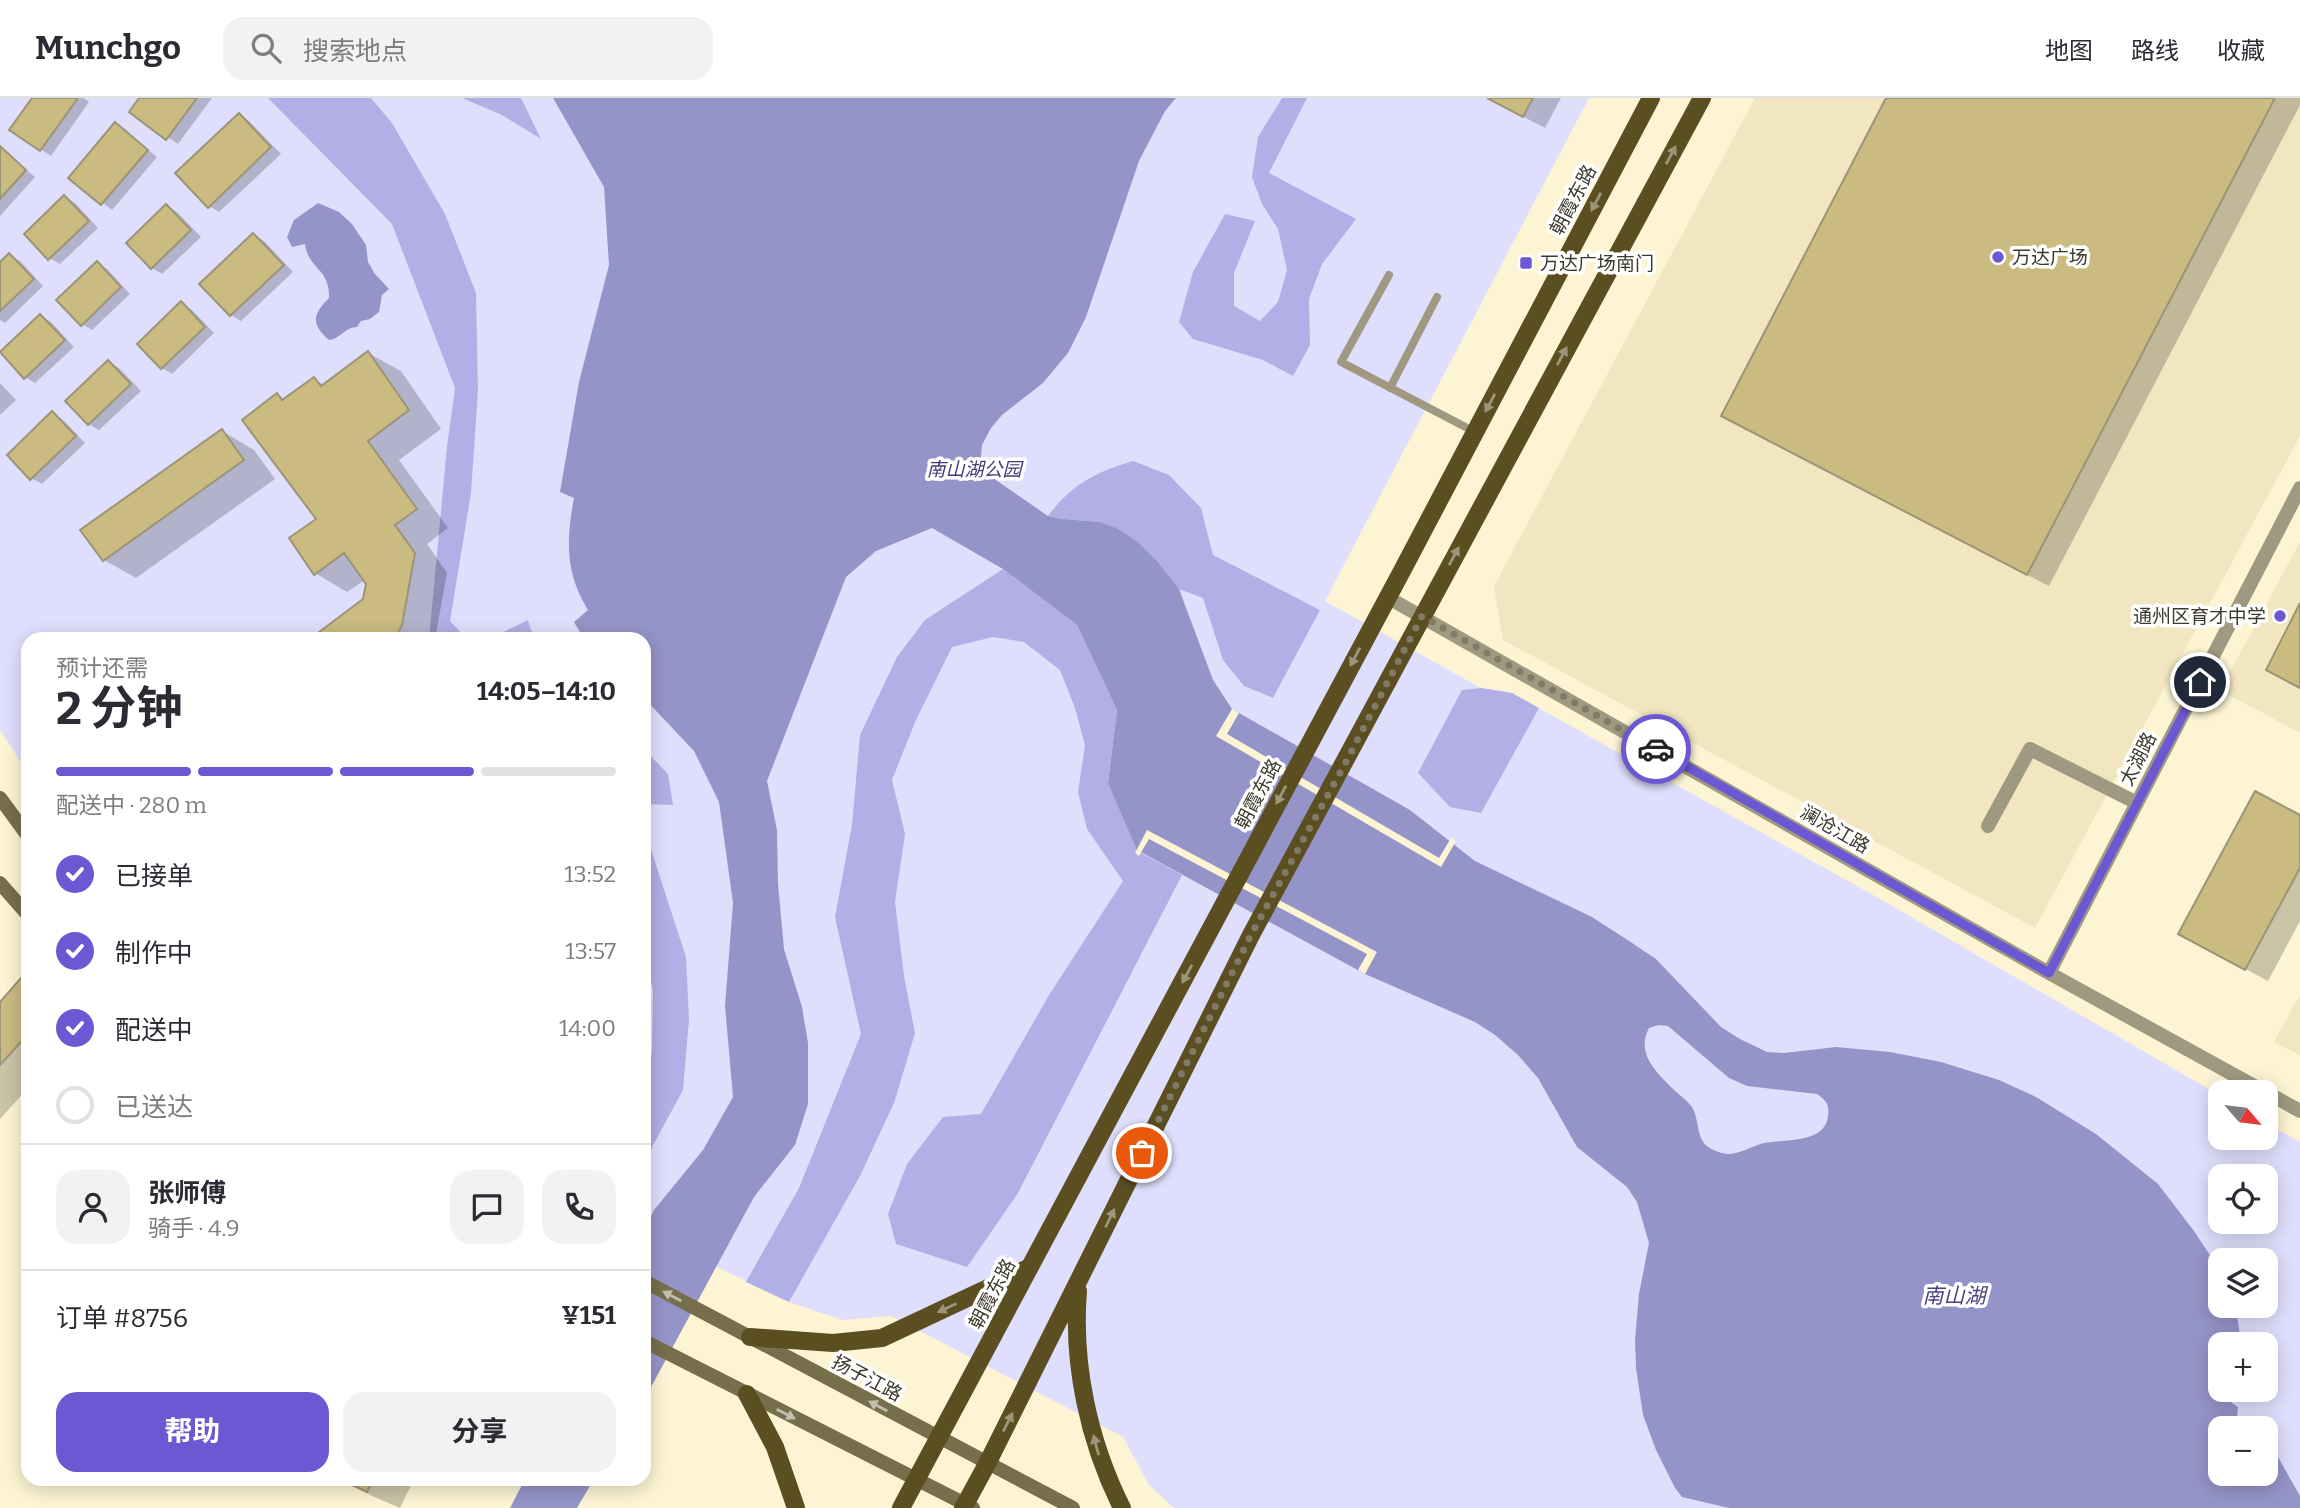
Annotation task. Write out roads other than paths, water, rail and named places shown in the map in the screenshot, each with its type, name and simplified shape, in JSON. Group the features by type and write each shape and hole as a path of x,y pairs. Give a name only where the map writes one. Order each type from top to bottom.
{"main road":[{"name":"朝霞东路","path":"901,1508 1651,98"},
{"path":"651,1345 967,1507 1251,935 1702,98"},
{"path":"0,798 21,826"},
{"path":"0,883 21,907"},
{"path":"750,1337 834,1343 881,1338 1030,1266"},
{"path":"1079,1280 1076,1315 1080,1372 1096,1450 1122,1508"},
{"name":"扬子江路","path":"651,1285 1073,1508"},
{"path":"747,1394 775,1447 796,1508"}],"street":[{"name":"太湖路","path":"2049,973 2300,488"},
{"name":"澜沧江路","path":"1387,597 2049,973 2244,1080"},
{"path":"1988,825 2030,749 2137,803"},
{"name":"澜沧江路","path":"2278,1099 2300,1111"}],"lane":[{"path":"1389,275 1341,362 1475,432"},
{"path":"1390,388 1437,298"}],"water":[{"name":"南山湖","path":"553,98 1176,98 1165,111 1139,161 1086,317 1068,353 1043,383 1002,415 991,428 982,445 984,468 993,478 1048,516 1100,522 1118,529 1139,543 1179,589 1213,680 1232,709 1410,810 1475,861 1592,917 1623,937 1656,959 1721,1027 1740,1039 1767,1052 1784,1053 1836,1047 1890,1052 1941,1062 1999,1080 2036,1097 2096,1134 2158,1184 2208,1252 2208,1318 2237,1318 2240,1332 2208,1332 2208,1402 2231,1402 2238,1407 2237,1416 2208,1416 2208,1486 2278,1486 2278,1457 2300,1496 2300,1508 1729,1508 1682,1497 1656,1450 1643,1415 1635,1340 1639,1294 1649,1243 1637,1202 1627,1187 1577,1147 1538,1078 1518,1055 1495,1035 1475,1022 1365,974 1137,850 1108,783 1117,710 1077,625 1003,569 932,528 876,551 846,577 767,781 777,830 778,884 784,949 802,1007 808,1043 808,1104 795,1145 754,1197 651,1387 651,1216 703,1150 733,1097 725,1006 733,903 719,802 694,751 651,705 651,632 580,632 574,622 588,610 575,583 569,556 574,498 560,492 579,382 609,265 604,187","holes":["1668,1026 1729,1078 1747,1086 1817,1094 1828,1106 1825,1125 1812,1136 1764,1143 1732,1154 1717,1152 1703,1142 1692,1107 1659,1075 1649,1061 1645,1046 1649,1028"]},
{"path":"318,203 339,212 352,224 366,245 368,262 389,289 382,295 379,312 370,319 361,321 357,327 329,340 319,329 316,319 319,309 329,298 326,280 310,259 305,244 292,247 287,237 294,220"},
{"path":"521,1486 590,1486 577,1508 510,1508"}],"place":[{"name":"万达广场","path":"1998,257"},
{"name":"万达广场南门","path":"1526,263"},
{"name":"通州区育才中学","path":"2280,616"}],"park label":[{"name":"南山湖公园","path":"974,469"}]}
